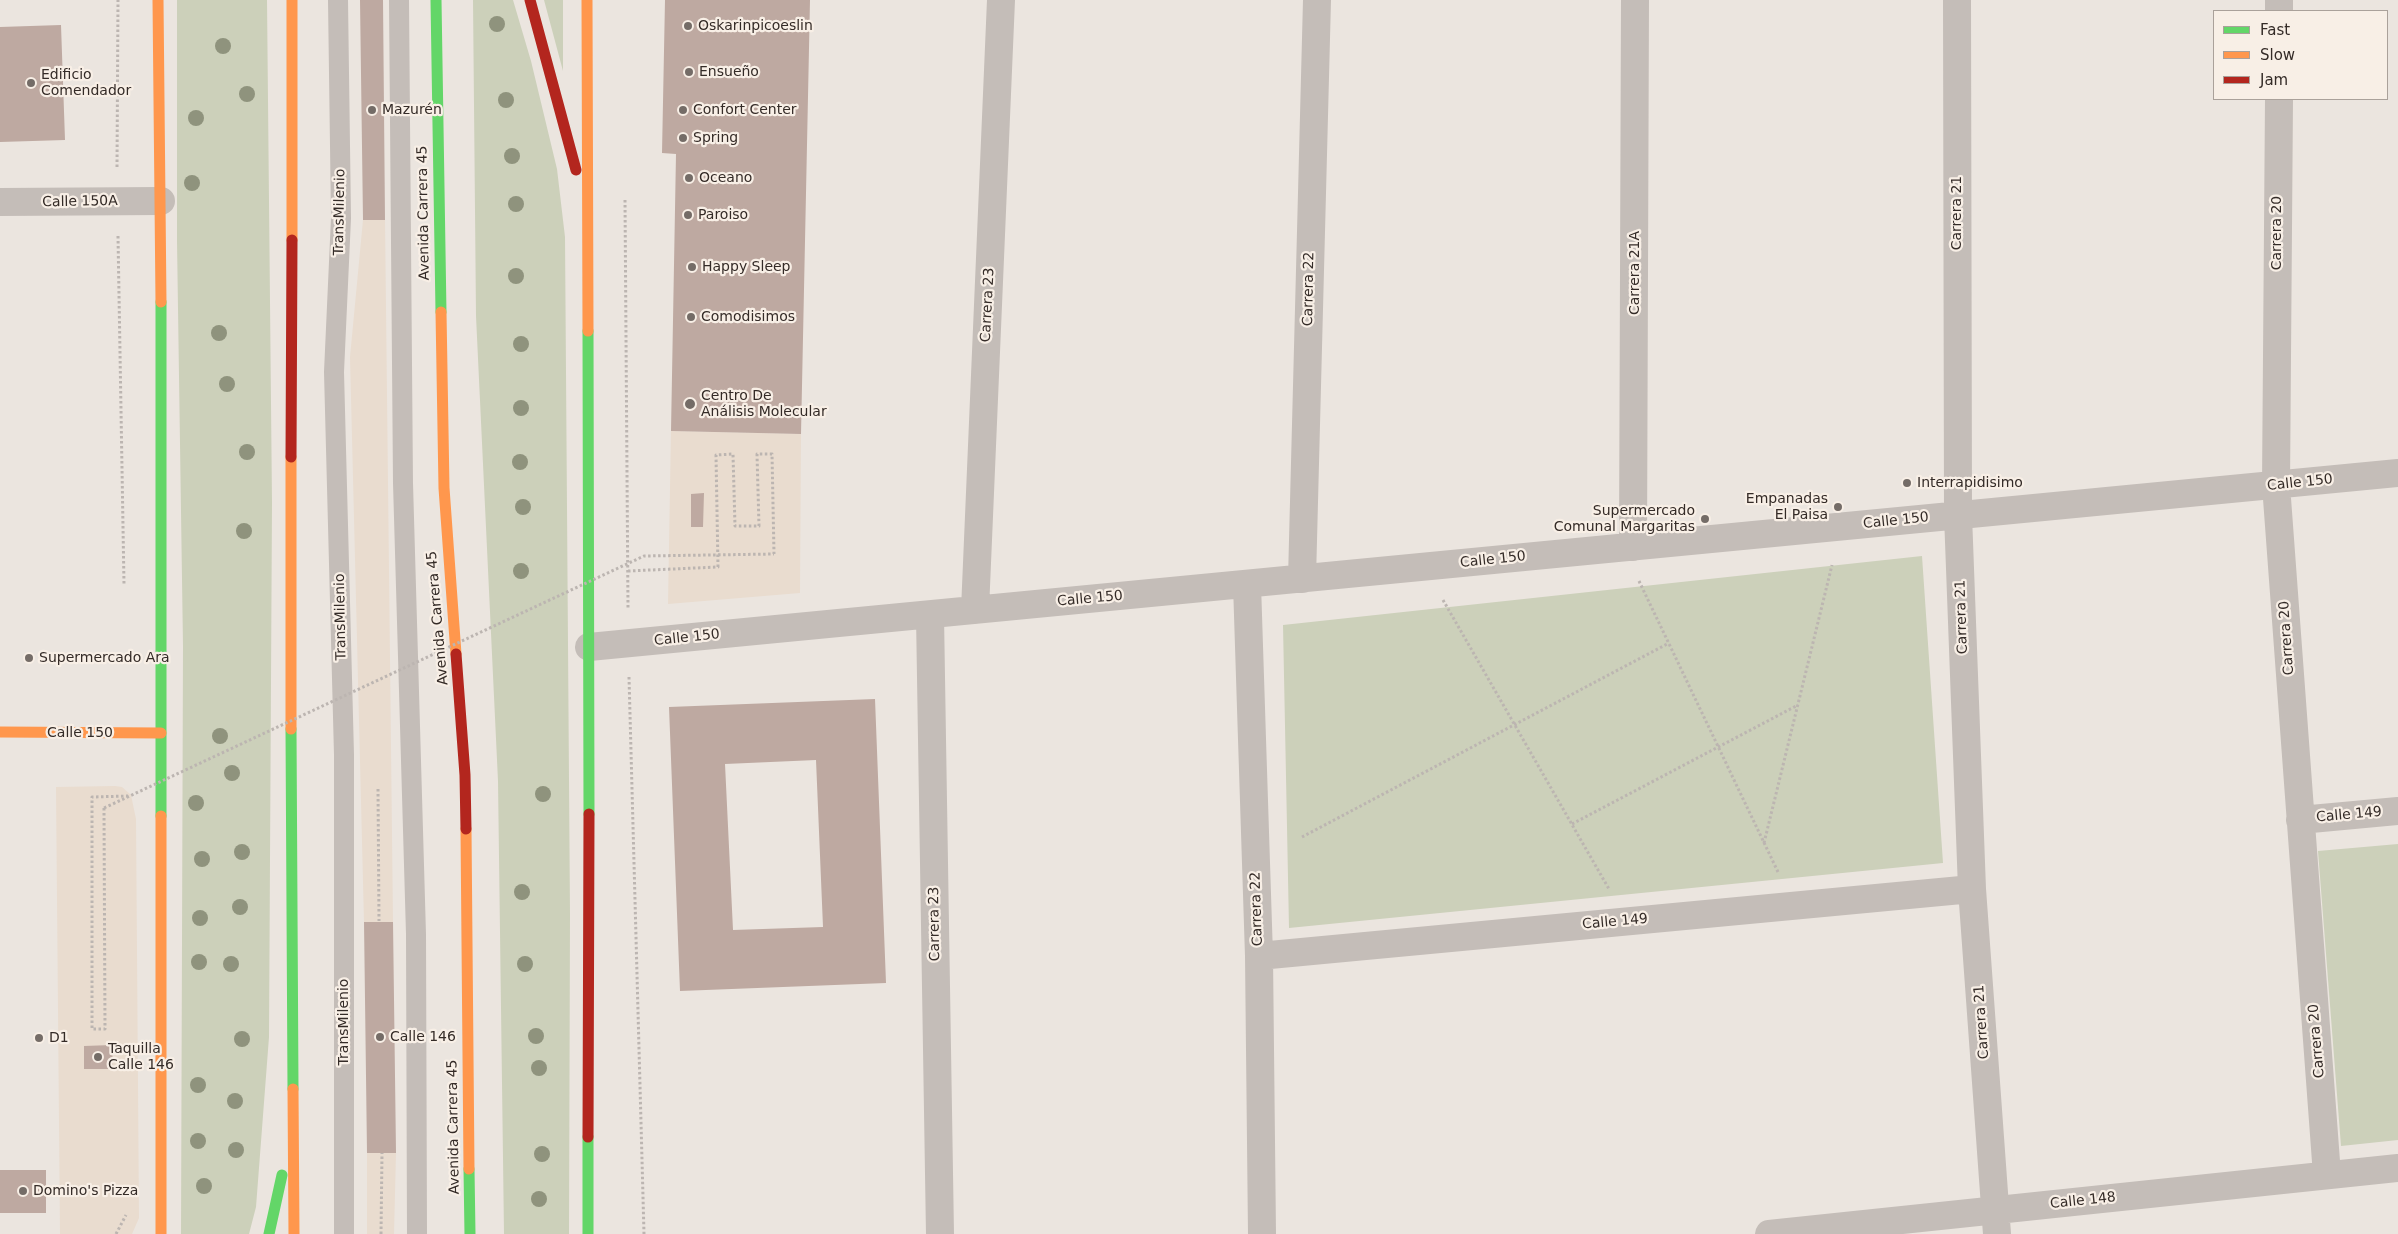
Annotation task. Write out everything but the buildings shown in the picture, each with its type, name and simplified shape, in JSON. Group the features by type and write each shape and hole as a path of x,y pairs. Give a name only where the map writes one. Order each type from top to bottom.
{"main road":[{"path":"158,0 161,201 161,1234"},
{"path":"292,0 292,1125 294,1234"},
{"name":"Avenida Carrera 45","path":"436,0 444,488 465,775 470,1234"},
{"path":"530,0 570,140 588,228"},
{"path":"586,0 588,228 588,1234"},
{"name":"Calle 150","path":"0,732 161,733"},
{"path":"270,1234 292,1125"}],"street":[{"name":"Carrera 23","path":"974,610 1001,0"},
{"name":"Carrera 22","path":"1302,579 1317,0"},
{"name":"Carrera 21A","path":"1633,547 1635,0"},
{"name":"Carrera 21","path":"1957,0 1958,515 1972,888 1996,1222"},
{"name":"Carrera 20","path":"2279,100 2276,485 2327,1175"},
{"name":"Calle 150A","path":"0,202 161,201"},
{"name":"Calle 150","path":"588,647 2398,473"},
{"name":"Carrera 22","path":"1247,584 1259,956 1262,1234"},
{"name":"Carrera 23","path":"930,615 940,1234"},
{"name":"Calle 149","path":"2300,820 2398,811"},
{"name":"Calle 149","path":"1259,956 1972,888"},
{"name":"Calle 148","path":"1769,1234 1996,1222 2327,1175 2398,1168"}],"lane":[{"name":"TransMilenio","path":"338,0 342,218 334,372 344,755 344,1234"},
{"path":"399,0 402,483 416,934 417,1234"}],"path":[{"path":"118,0 117,201 124,591"},
{"path":"128,796 92,797 92,1029 105,1029 104,808 644,556 663,556 700,555 709,555 719,555 774,554 772,454 757,454 758,526 735,526 733,454 716,454 718,539 718,548 718,558 718,567 628,571"},
{"path":"1764,843 1832,565"},
{"path":"1639,580 1778,872"},
{"path":"1443,600 1609,889"},
{"path":"1302,837 1669,643"},
{"path":"1572,824 1798,705"},
{"path":"370,789 385,789"},
{"path":"378,789 379,921"},
{"path":"381,1234 382,1153"}],"green space":[{"path":"177,0 267,0 272,503 269,1037 256,1207 249,1234 181,1234 183,646 177,241"},
{"path":"473,0 513,0 531,61 557,169 565,237 570,915 569,1234 504,1234 498,781 476,316"},
{"path":"544,0 563,0 563,71"},
{"path":"1922,556 1943,863 1289,928 1283,625"},
{"path":"2398,844 2398,1140 2341,1146 2318,851"}],"shaded area":[{"path":"363,220 385,220 393,922 364,922 350,357"},
{"path":"671,431 801,434 800,593 668,604"},
{"path":"56,787 122,787 131,795 136,819 139,1218 132,1234 60,1234"},
{"path":"367,1153 396,1153 394,1234 367,1234"}],"traffic: fast":[{"path":"436,0 441,312"},
{"path":"161,302 161,816"},
{"path":"588,331 589,814"},
{"path":"291,729 293,1089"},
{"path":"588,1137 588,1234"},
{"path":"469,1169 470,1234"},
{"path":"269,1234 282,1175"}],"traffic: slow":[{"path":"158,0 161,302"},
{"path":"292,0 292,240"},
{"path":"587,0 588,331"},
{"path":"441,312 444,488 456,654"},
{"path":"291,457 291,729"},
{"path":"0,732 161,733"},
{"path":"161,816 161,1234"},
{"path":"466,829 469,1169"},
{"path":"293,1089 294,1234"}],"traffic: jam":[{"path":"530,0 576,170"},
{"path":"291,457 292,240"},
{"path":"456,654 465,775 466,829"},
{"path":"588,1137 589,814"}],"place":[{"name":"Oskarinpicoeslin","path":"688,26"},
{"name":"Ensueño","path":"689,72"},
{"name":"Edificio Comendador","path":"31,83"},
{"name":"Mazurén","path":"372,110"},
{"name":"Confort Center","path":"683,110"},
{"name":"Spring","path":"683,138"},
{"name":"Oceano","path":"689,178"},
{"name":"Paroiso","path":"688,215"},
{"name":"Happy Sleep","path":"692,267"},
{"name":"Comodisimos","path":"691,317"},
{"name":"Centro De Análisis Molecular","path":"690,404"},
{"name":"Interrapidisimo","path":"1907,483"},
{"name":"Empanadas El Paisa","path":"1838,507"},
{"name":"Supermercado Comunal Margaritas","path":"1705,519"},
{"name":"Supermercado Ara","path":"29,658"},
{"name":"Calle 146","path":"380,1037"},
{"name":"D1","path":"39,1038"},
{"name":"Taquilla Calle 146","path":"98,1057"},
{"name":"Domino's Pizza","path":"23,1191"}]}
